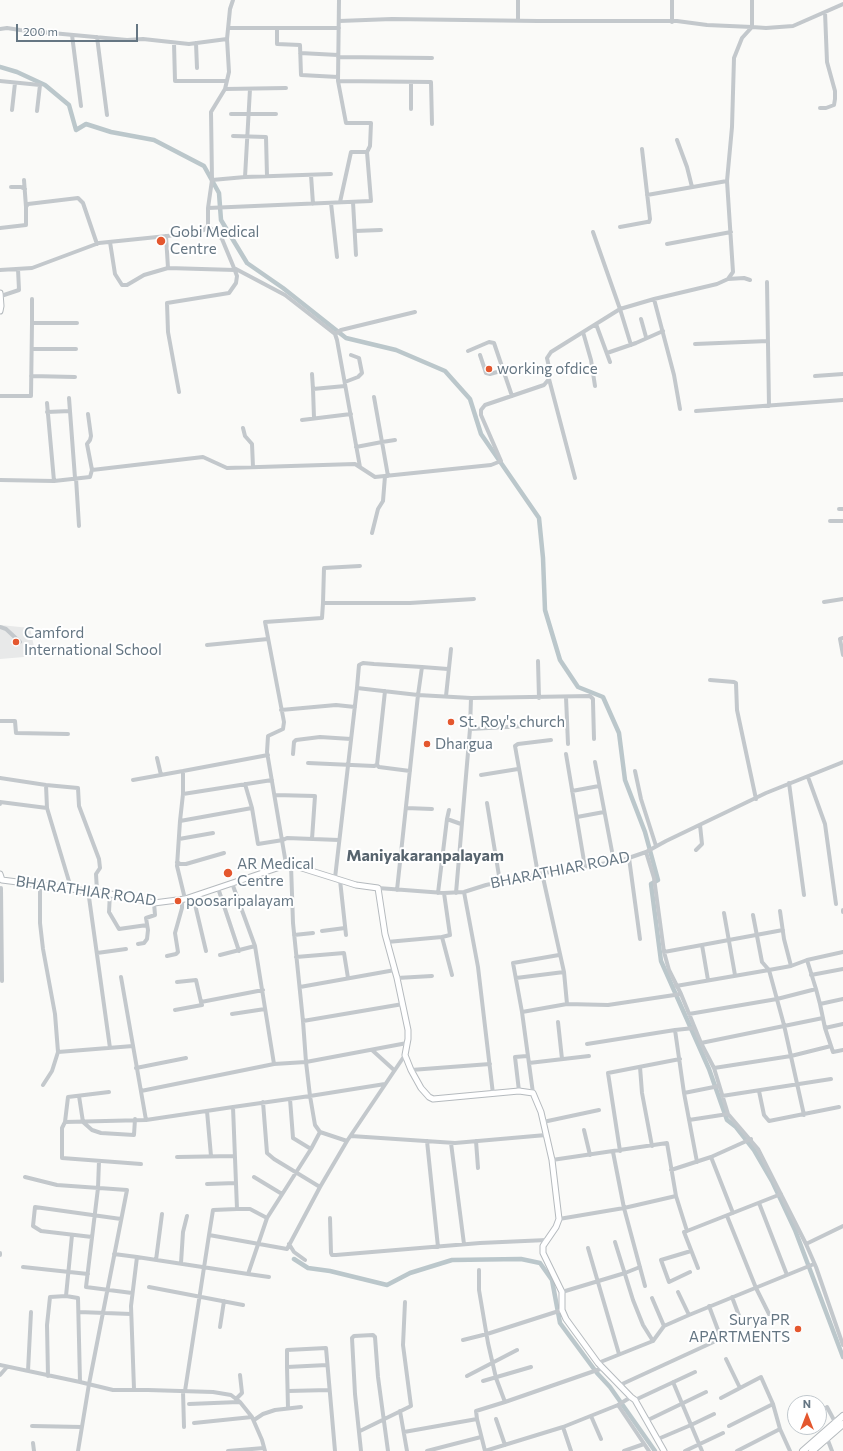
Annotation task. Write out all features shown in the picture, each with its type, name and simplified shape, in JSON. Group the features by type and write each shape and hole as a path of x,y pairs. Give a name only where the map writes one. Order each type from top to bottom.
{"highway":[{"path":"803,1451 843,1416"},
{"path":"812,1451 843,1424"}],"main road":[{"path":"0,295 0,311"},
{"name":"BHARATHIAR ROAD","path":"1,877 40,884 110,893 154,903 183,899 289,865 356,885 378,888"},
{"path":"378,888 387,942 397,978 408,1030 405,1055 411,1070 421,1088 429,1097 433,1099 519,1091 533,1093 541,1112 552,1160 559,1219 556,1227 543,1246 543,1253 562,1292 562,1310 566,1319 598,1363 632,1398 648,1420 664,1451"}],"street":[{"path":"0,270 32,268 97,244 196,233 204,230 208,226 212,180 211,112 225,89 229,72 227,39 230,9 233,0"},
{"path":"210,208 371,201 367,152 370,146 371,123 346,123 338,79 339,0"},
{"path":"518,0 518,21"},
{"path":"672,0 672,22"},
{"path":"728,279 733,272 727,181 732,127 734,58 742,38 752,27 752,0"},
{"path":"339,21 392,18 672,22 766,28 792,26 843,4"},
{"path":"820,108 826,108 834,105 836,99 827,62 824,12"},
{"path":"0,29 7,28 127,40 143,39 189,44 227,39"},
{"path":"229,28 339,28"},
{"path":"277,28 276,44 300,45 301,75 338,79 431,82 432,124"},
{"path":"72,35 81,106"},
{"path":"98,37 107,115"},
{"path":"174,43 175,81 227,81"},
{"path":"196,43 197,68"},
{"path":"300,53 338,56 432,58"},
{"path":"0,81 40,85 37,111"},
{"path":"411,82 411,109"},
{"path":"12,110 15,83"},
{"path":"244,177 250,88"},
{"path":"225,89 286,88"},
{"path":"231,114 276,114"},
{"path":"233,136 266,137 267,176"},
{"path":"677,140 687,167 692,187"},
{"path":"620,227 649,222 642,149"},
{"path":"340,202 350,152 367,152"},
{"path":"212,180 244,177 331,174"},
{"path":"311,175 313,204"},
{"path":"0,228 26,225 24,180"},
{"path":"647,195 727,181"},
{"path":"11,187 21,187 25,189"},
{"path":"26,207 29,204 76,198 80,199 83,203 97,244"},
{"path":"353,202 356,255"},
{"path":"331,203 337,257"},
{"path":"179,392 168,332 167,303 229,293 236,283 234,269 222,239 208,226"},
{"path":"354,231 381,230"},
{"path":"593,232 631,345"},
{"path":"667,244 731,232"},
{"path":"166,236 168,268"},
{"path":"110,242 115,274 122,285 126,285 144,275 168,268 234,269 285,295 335,334 360,467"},
{"path":"0,295 19,290 18,269"},
{"path":"575,478 549,379 550,372 547,358 551,352 620,309 717,284 728,279 744,278 750,280"},
{"path":"767,282 769,406"},
{"path":"0,396 31,396 32,299"},
{"path":"654,299 674,376 680,409"},
{"path":"335,334 341,330 415,312"},
{"path":"641,319 646,337"},
{"path":"32,323 77,323"},
{"path":"596,324 610,362"},
{"path":"607,353 631,345 646,337 663,331"},
{"path":"583,332 591,360 595,386"},
{"path":"695,344 768,341"},
{"path":"468,351 489,342 494,343 512,396"},
{"path":"32,349 76,349"},
{"path":"313,389 345,384 358,377 362,373 359,358 351,355"},
{"path":"480,356 486,373 490,374 504,370"},
{"path":"312,374 314,418"},
{"path":"815,376 843,374"},
{"path":"31,376 75,377"},
{"path":"92,470 203,457 227,468 355,464 375,477 491,465 501,461 481,415 481,410 484,405 544,384 549,379"},
{"path":"372,533 378,509 383,501 386,476 374,397"},
{"path":"70,398 79,526"},
{"path":"696,412 843,400"},
{"path":"47,403 54,480"},
{"path":"47,412 70,411"},
{"path":"0,480 54,480 90,477 92,470 87,444 91,436 88,414"},
{"path":"302,420 351,414"},
{"path":"243,428 245,436 252,444 253,467"},
{"path":"356,447 395,440"},
{"path":"830,521 843,520"},
{"path":"348,1141 320,1132 315,1125 310,1096 294,935 289,865 268,756 268,736 283,729 284,726 265,622 322,618 324,604 324,568 360,566"},
{"path":"324,604 410,603 474,599"},
{"path":"824,602 843,599"},
{"path":"0,627 20,642"},
{"path":"843,638 840,639 843,655"},
{"path":"207,645 268,639"},
{"path":"446,696 451,649"},
{"path":"538,661 539,698"},
{"path":"346,935 337,879 339,840 359,665 363,663 448,669"},
{"path":"398,890 422,667"},
{"path":"710,680 736,683 737,710 756,799"},
{"path":"357,688 418,695 471,698 566,698 590,696 593,699 594,739"},
{"path":"377,765 385,691"},
{"path":"456,893 470,729 471,698"},
{"path":"566,698 568,744"},
{"path":"281,710 336,705 355,707"},
{"path":"0,721 15,721 16,733 68,734"},
{"path":"470,729 544,725"},
{"path":"293,754 294,742 296,740 320,737 351,739"},
{"path":"550,740 516,745 518,769 540,874 556,934 559,955 564,972 568,1004"},
{"path":"566,754 585,867"},
{"path":"133,780 268,756"},
{"path":"156,758 161,775"},
{"path":"595,762 614,862"},
{"name":"BHARATHIAR ROAD","path":"378,888 456,893 500,882 629,858 646,852 789,783 808,777 843,762"},
{"path":"308,763 377,765 379,767 410,771"},
{"path":"481,775 518,769"},
{"path":"167,956 178,952 175,932 183,899 177,862 184,771"},
{"path":"635,772 641,799 656,846"},
{"path":"808,777 825,824 836,904"},
{"path":"0,778 78,788 79,806 99,859 100,868 96,874 97,891"},
{"path":"183,794 272,780"},
{"path":"789,783 804,896"},
{"path":"245,784 252,808 258,844 287,838 339,840"},
{"path":"46,785 47,808 71,888"},
{"path":"572,791 599,786"},
{"path":"275,795 315,796 312,839"},
{"path":"0,804 0,802 47,808"},
{"path":"487,803 500,882"},
{"path":"180,820 252,808"},
{"path":"406,808 432,809"},
{"path":"438,893 449,810"},
{"path":"577,817 604,812"},
{"path":"447,820 462,824"},
{"path":"696,850 702,844 700,825"},
{"path":"179,839 213,833"},
{"path":"646,852 654,878 664,952 669,970 681,994 694,1028 714,1068 728,1114 758,1148 806,1244 843,1345"},
{"path":"177,862 180,864 186,864 224,853"},
{"path":"629,858 640,939"},
{"path":"1,877 2,981"},
{"path":"232,883 255,946 274,1064"},
{"path":"40,884 40,923 43,949 55,1014 58,1052 52,1071 42,1085"},
{"path":"218,888 239,951"},
{"path":"88,890 110,1048"},
{"path":"464,892 478,967 493,1094"},
{"path":"110,893 110,912 119,929 147,925"},
{"path":"387,942 450,935 444,893"},
{"path":"193,896 206,951"},
{"path":"138,944 146,942 148,934 146,917 154,916 154,903"},
{"path":"780,910 784,939 791,966"},
{"path":"724,913 735,975"},
{"path":"753,915 762,962 769,970 777,999 804,1115"},
{"path":"322,931 345,928"},
{"path":"664,952 783,930"},
{"path":"294,935 313,933"},
{"path":"442,937 452,975"},
{"path":"702,945 708,980"},
{"path":"220,955 255,946"},
{"path":"97,953 126,949"},
{"path":"676,986 791,966 807,960 843,952"},
{"path":"296,957 344,953 348,978"},
{"path":"533,1093 522,1012 513,963 559,955"},
{"path":"807,960 833,1052 843,1050"},
{"path":"811,975 843,969"},
{"path":"300,987 395,970"},
{"path":"516,978 564,972"},
{"path":"397,978 432,976"},
{"path":"121,977 146,1120"},
{"path":"175,1010 202,1005 196,980 178,982"},
{"path":"689,1014 777,999 816,989"},
{"path":"201,1002 263,990"},
{"path":"522,1012 568,1004 608,1005 681,994"},
{"path":"820,1004 843,999"},
{"path":"303,1021 403,1004"},
{"path":"232,1014 266,1009"},
{"path":"701,1043 823,1018"},
{"path":"558,1022 562,1059"},
{"path":"825,1028 843,1024"},
{"path":"587,1044 694,1028"},
{"path":"675,1030 684,1093 697,1162"},
{"path":"141,1091 274,1064 306,1062 407,1043"},
{"path":"58,1052 133,1046"},
{"path":"714,1068 791,1056 831,1046"},
{"path":"372,1050 394,1070"},
{"path":"209,1235 287,1249 320,1187 351,1136 384,1084 405,1055"},
{"path":"519,1091 515,1057 527,1056"},
{"path":"529,1063 590,1056"},
{"path":"136,1068 186,1058"},
{"path":"620,1151 608,1073 680,1059"},
{"path":"411,1070 490,1064"},
{"path":"640,1067 642,1093 652,1146"},
{"path":"722,1096 831,1079"},
{"path":"64,1122 135,1119 146,1120 384,1084"},
{"path":"684,1093 719,1086"},
{"path":"759,1091 764,1114 769,1121 839,1107"},
{"path":"110,1092 68,1097 62,1128 62,1158 141,1164"},
{"path":"79,1096 83,1122 92,1130 134,1135 135,1119"},
{"path":"290,1099 293,1138 311,1150"},
{"path":"263,1102 267,1153 295,1173 320,1187"},
{"path":"233,1107 237,1209"},
{"path":"543,1122 599,1110"},
{"path":"207,1111 211,1156"},
{"path":"690,1120 728,1114"},
{"path":"584,1130 590,1155"},
{"path":"248,1274 267,1218 311,1150 320,1132"},
{"path":"351,1136 451,1143 546,1135"},
{"path":"671,1170 711,1157 751,1139"},
{"path":"427,1141 438,1246"},
{"path":"476,1142 478,1168"},
{"path":"451,1143 464,1244"},
{"path":"552,1160 667,1143 676,1196 687,1230"},
{"path":"613,1152 624,1208 645,1286"},
{"path":"177,1157 235,1156"},
{"path":"711,1157 734,1213"},
{"path":"99,1161 98,1188 86,1287 132,1293"},
{"path":"25,1177 57,1184 126,1190 89,1384 78,1451"},
{"path":"254,1178 282,1194"},
{"path":"207,1184 236,1183"},
{"path":"698,1268 684,1232 781,1194"},
{"path":"559,1219 624,1208 676,1196"},
{"path":"759,1203 787,1275"},
{"path":"92,1238 41,1231 33,1226 35,1207 121,1219"},
{"path":"184,1427 184,1391 213,1210 250,1209 267,1218"},
{"path":"156,1260 162,1214"},
{"path":"181,1263 183,1232 187,1216"},
{"path":"727,1216 756,1288 769,1314"},
{"path":"330,1218 330,1253 332,1255 464,1244 547,1240"},
{"path":"806,1244 843,1226"},
{"path":"66,1296 72,1235"},
{"path":"615,1242 633,1300 643,1325 653,1342"},
{"path":"289,1244 294,1252 305,1260"},
{"path":"588,1248 619,1354"},
{"path":"690,1272 669,1282 661,1260 691,1251"},
{"path":"114,1254 204,1266 269,1277"},
{"path":"134,1389 131,1314 132,1293 137,1257"},
{"path":"598,1363 653,1342 664,1326 709,1306 814,1264"},
{"path":"23,1267 88,1274"},
{"path":"562,1292 640,1267"},
{"path":"479,1270 479,1290 492,1362 505,1402"},
{"path":"149,1287 243,1305"},
{"path":"678,1292 689,1315"},
{"path":"48,1376 47,1325 50,1297 66,1296 78,1298 80,1382"},
{"path":"732,1297 741,1321"},
{"path":"652,1298 664,1326"},
{"path":"220,1327 224,1301"},
{"path":"360,1431 411,1406 403,1345 405,1302"},
{"path":"620,1385 720,1339 709,1306"},
{"path":"463,1340 487,1334 562,1310"},
{"path":"28,1371 31,1312"},
{"path":"79,1312 131,1314"},
{"path":"361,1451 355,1394 352,1342 353,1336 375,1337 378,1377 388,1451"},
{"path":"288,1408 287,1350 326,1348 335,1451"},
{"path":"467,1376 517,1350"},
{"path":"726,1359 740,1388"},
{"path":"0,1365 113,1390 134,1389 213,1392 231,1395 253,1419 262,1440 264,1450 228,1451"},
{"path":"287,1367 327,1365"},
{"path":"0,1375 7,1367"},
{"path":"483,1381 530,1367"},
{"path":"603,1368 476,1411 476,1419 485,1451 563,1427 695,1372"},
{"path":"238,1401 242,1393 240,1375"},
{"path":"721,1398 762,1377 773,1404 780,1429 790,1451"},
{"path":"673,1382 702,1451"},
{"path":"288,1391 329,1390"},
{"path":"648,1420 706,1392"},
{"path":"189,1404 238,1401"},
{"path":"729,1426 773,1404"},
{"path":"618,1405 649,1451"},
{"path":"194,1423 253,1419 275,1410 301,1407"},
{"path":"827,1407 836,1422"},
{"path":"400,1411 407,1451"},
{"path":"658,1439 714,1414"},
{"path":"591,1416 601,1439"},
{"path":"404,1432 476,1419"},
{"path":"496,1419 505,1445"},
{"path":"32,1426 82,1427"},
{"path":"563,1427 571,1451"},
{"path":"737,1451 780,1429"},
{"path":"685,1451 723,1433"},
{"path":"427,1451 482,1437"},
{"path":"827,1438 832,1451"},
{"path":"33,1443 34,1451"},
{"path":"624,1451 644,1444"}],"shaded area":[{"name":"Camford International School","path":"0,625 30,628 36,656 0,659"}],"waterway":[{"path":"0,67 17,72 45,85 69,105 76,130 86,124 111,132 154,140 204,166 219,193 221,220 247,263 283,288 346,338 396,350 445,371 470,399 481,434 539,518 543,558 545,610 560,660 578,687 603,697 619,733 625,780 645,832 658,880 651,884 661,961 709,1069 727,1120 736,1127 754,1150 772,1181 795,1230 843,1357"},
{"path":"294,1259 308,1268 330,1271 387,1285 410,1273 452,1260 521,1259 540,1263 552,1280 560,1323 597,1373 610,1387 655,1451"}],"place":[{"name":"Gobi Medical Centre","path":"161,241"},
{"name":"working ofdice","path":"489,369"},
{"name":"Camford International School","path":"16,642"},
{"name":"St. Roy's church","path":"451,722"},
{"name":"Dhargua","path":"427,744"},
{"name":"AR Medical Centre","path":"228,873"},
{"name":"poosaripalayam","path":"178,901"},
{"name":"Surya PR APARTMENTS","path":"798,1329"}],"district":[{"name":"Maniyakaranpalayam","path":"425,856"}]}
